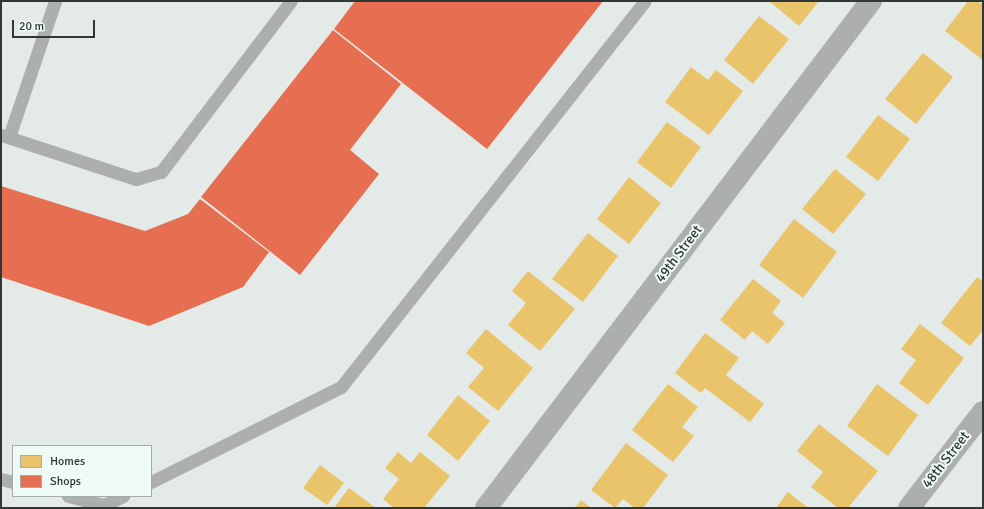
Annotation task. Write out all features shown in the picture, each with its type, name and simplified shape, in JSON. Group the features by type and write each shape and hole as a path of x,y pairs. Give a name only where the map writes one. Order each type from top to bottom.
{"street":[{"name":"49th Street","path":"486,508 871,1"},
{"name":"48th Street","path":"909,508 983,412"}],"lane":[{"path":"55,1 5,136 136,179 161,172 290,1"},
{"path":"152,482 341,387 645,1"},
{"path":"1,479 12,482"},
{"path":"72,497 104,505 121,497"}],"building: Homes":[{"path":"769,1 819,1 799,26"},
{"path":"968,1 977,1 983,5 983,60 945,31"},
{"path":"759,16 789,39 753,84 724,60"},
{"path":"923,53 953,77 916,124 885,99"},
{"path":"691,67 708,80 716,70 743,91 709,135 665,102"},
{"path":"878,115 910,139 878,181 846,157"},
{"path":"667,122 701,147 671,188 637,162"},
{"path":"835,169 866,194 833,234 802,209"},
{"path":"629,177 661,203 629,244 597,219"},
{"path":"794,219 837,252 803,298 759,265"},
{"path":"588,233 618,256 583,302 552,279"},
{"path":"528,271 575,309 540,351 508,325 526,303 512,291"},
{"path":"977,277 983,282 983,330 970,346 941,323"},
{"path":"753,279 781,301 772,313 785,323 768,344 752,331 745,340 720,320"},
{"path":"920,324 964,358 928,405 899,383 916,360 901,349"},
{"path":"486,329 533,368 498,411 468,387 484,368 466,353"},
{"path":"705,333 739,358 726,375 764,404 750,422 705,388 701,393 675,373"},
{"path":"668,384 698,407 682,427 694,436 673,462 632,430"},
{"path":"877,384 918,415 888,456 847,426"},
{"path":"458,395 490,421 458,461 427,435"},
{"path":"819,424 878,471 848,508 838,508 811,487 823,472 797,451"},
{"path":"626,443 668,475 643,508 635,508 623,499 615,508 591,490"},
{"path":"398,452 411,463 420,452 450,476 424,508 394,508 383,499 399,479 385,468"},
{"path":"320,465 344,483 327,505 303,488"},
{"path":"349,488 376,508 334,508"},
{"path":"788,492 808,508 776,508"},
{"path":"581,500 591,508 575,508"}],"building: Shops":[{"path":"355,1 603,1 487,149 334,29"},
{"path":"333,30 401,84 350,150 379,174 300,275 201,197"},
{"path":"1,186 145,231 188,214 200,199 269,252 243,287 149,326 1,277"}]}
